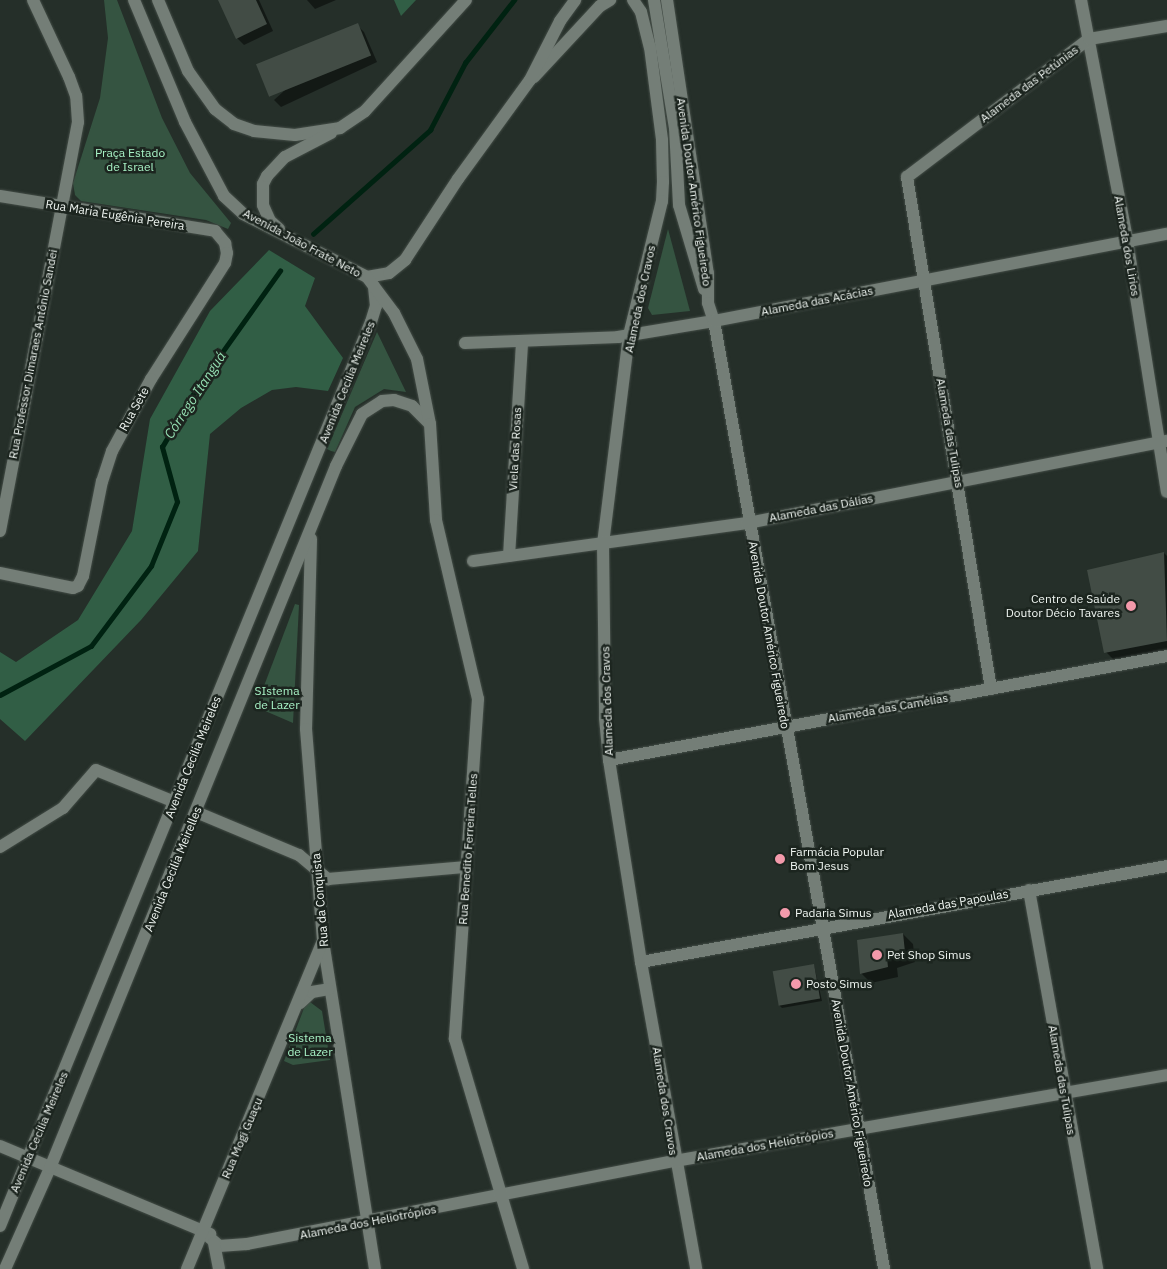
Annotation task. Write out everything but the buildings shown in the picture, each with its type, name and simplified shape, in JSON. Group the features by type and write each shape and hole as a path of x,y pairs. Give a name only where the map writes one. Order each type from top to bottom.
{"street":[{"name":"Rua Professor Dimaraes Antônio Sandei","path":"0,530 60,207 78,122 76,96 33,0"},
{"name":"Avenida João Frate Neto","path":"134,0 185,122 224,196 243,214 370,281 389,273 405,260 458,179 530,80 560,21 575,0"},
{"path":"158,0 198,88 216,110 234,124 278,135 340,128"},
{"path":"298,243 270,221 263,205 263,184 285,157 340,128 377,100 466,0"},
{"path":"530,80 600,6 610,0"},
{"name":"Alameda dos Cravos","path":"633,0 640,12 650,47 663,160 662,201 629,335 603,544 609,760 675,1161 696,1269"},
{"path":"654,0 675,128 679,205 708,304"},
{"name":"Avenida Doutor Américo Figueiredo","path":"668,0 708,273 708,304 714,321 748,523 884,1269"},
{"name":"Alameda dos Lirios","path":"1081,0 1163,442 1167,492"},
{"name":"Alameda das Petúnias","path":"907,177 1089,39 1167,26"},
{"name":"Alameda das Tulipas","path":"907,177 991,689"},
{"name":"Rua Maria Eugênia Pereira","path":"0,196 215,231 225,243"},
{"name":"Alameda das Acácias","path":"465,343 522,342 629,335 714,321 1127,240 1167,234"},
{"name":"Rua Sete","path":"0,573 73,588 83,576 102,480 112,451 151,378 225,263 225,243"},
{"name":"Rua Benedito Ferreira Telles","path":"370,281 394,313 418,358 430,424 436,520 478,699 455,1039 523,1269"},
{"name":"Avenida Cecília Meireles","path":"0,1226 372,322 376,306 370,281"},
{"name":"Viela das Rosas","path":"509,556 522,342"},
{"name":"Avenida Cecilia Meirelles","path":"5,1269 50,1168 336,466 362,414 382,401 394,400 412,406 430,424"},
{"name":"Alameda das Dálias","path":"473,561 748,523 1163,442"},
{"path":"316,458 336,466"},
{"name":"Rua da Conquista","path":"312,528 306,729 323,942 366,1224 375,1269"},
{"name":"Alameda das Camélias","path":"609,760 1167,656"},
{"path":"0,847 63,808 96,770 174,802"},
{"path":"196,812 298,855 328,879 466,867"},
{"name":"Alameda das Papoulas","path":"641,962 822,926 1167,866"},
{"name":"Alameda das Tulipas","path":"1029,890 1063,1093 1097,1269"},
{"name":"Rua Mogi Guaçu","path":"187,1269 323,942"},
{"name":"Rua Mogi Guaçu","path":"297,1007 312,992 329,989"},
{"name":"Alameda dos Heliotrópios","path":"202,1231 214,1243 225,1248 366,1224 500,1195 675,1161 1167,1075"},
{"name":"Alameda dos Heliotrópios","path":"0,1146 223,1241 247,1244"},
{"path":"214,1243 219,1269"}],"green space":[{"name":"Praça Estado de Israel","path":"104,0 117,0 162,118 190,173 231,223 228,229 206,220 81,201 75,195 73,183 100,98 108,38"},
{"path":"394,0 416,0 401,16"},
{"path":"668,229 690,311 652,315 648,308"},
{"path":"269,250 315,278 305,306 343,358 328,391 296,387 272,390 241,408 210,434 198,551 141,620 25,741 0,719 0,652 16,662 78,620 132,531 150,419 210,311"},
{"path":"377,332 406,392 384,389 355,407 335,452 331,451 327,449"},
{"name":"SIstema de Lazer","path":"295,604 299,605 293,723 256,707"},
{"name":"Sistema de Lazer","path":"310,1002 322,1011 330,1060 293,1065 284,1061 304,1008"}],"waterway":[{"name":"Córrego Itanguá","path":"313,234 430,130 465,63 514,0"},
{"name":"Córrego Itanguá","path":"0,695 91,646 151,566 177,502 162,447 196,389 280,271"}],"place":[{"name":"Centro de Saúde Doutor Décio Tavares","path":"1131,606"},
{"name":"Farmácia Popular Bom Jesus","path":"780,859"},
{"name":"Padaria Simus","path":"785,913"},
{"name":"Pet Shop Simus","path":"877,955"},
{"name":"Posto Simus","path":"796,984"}]}
